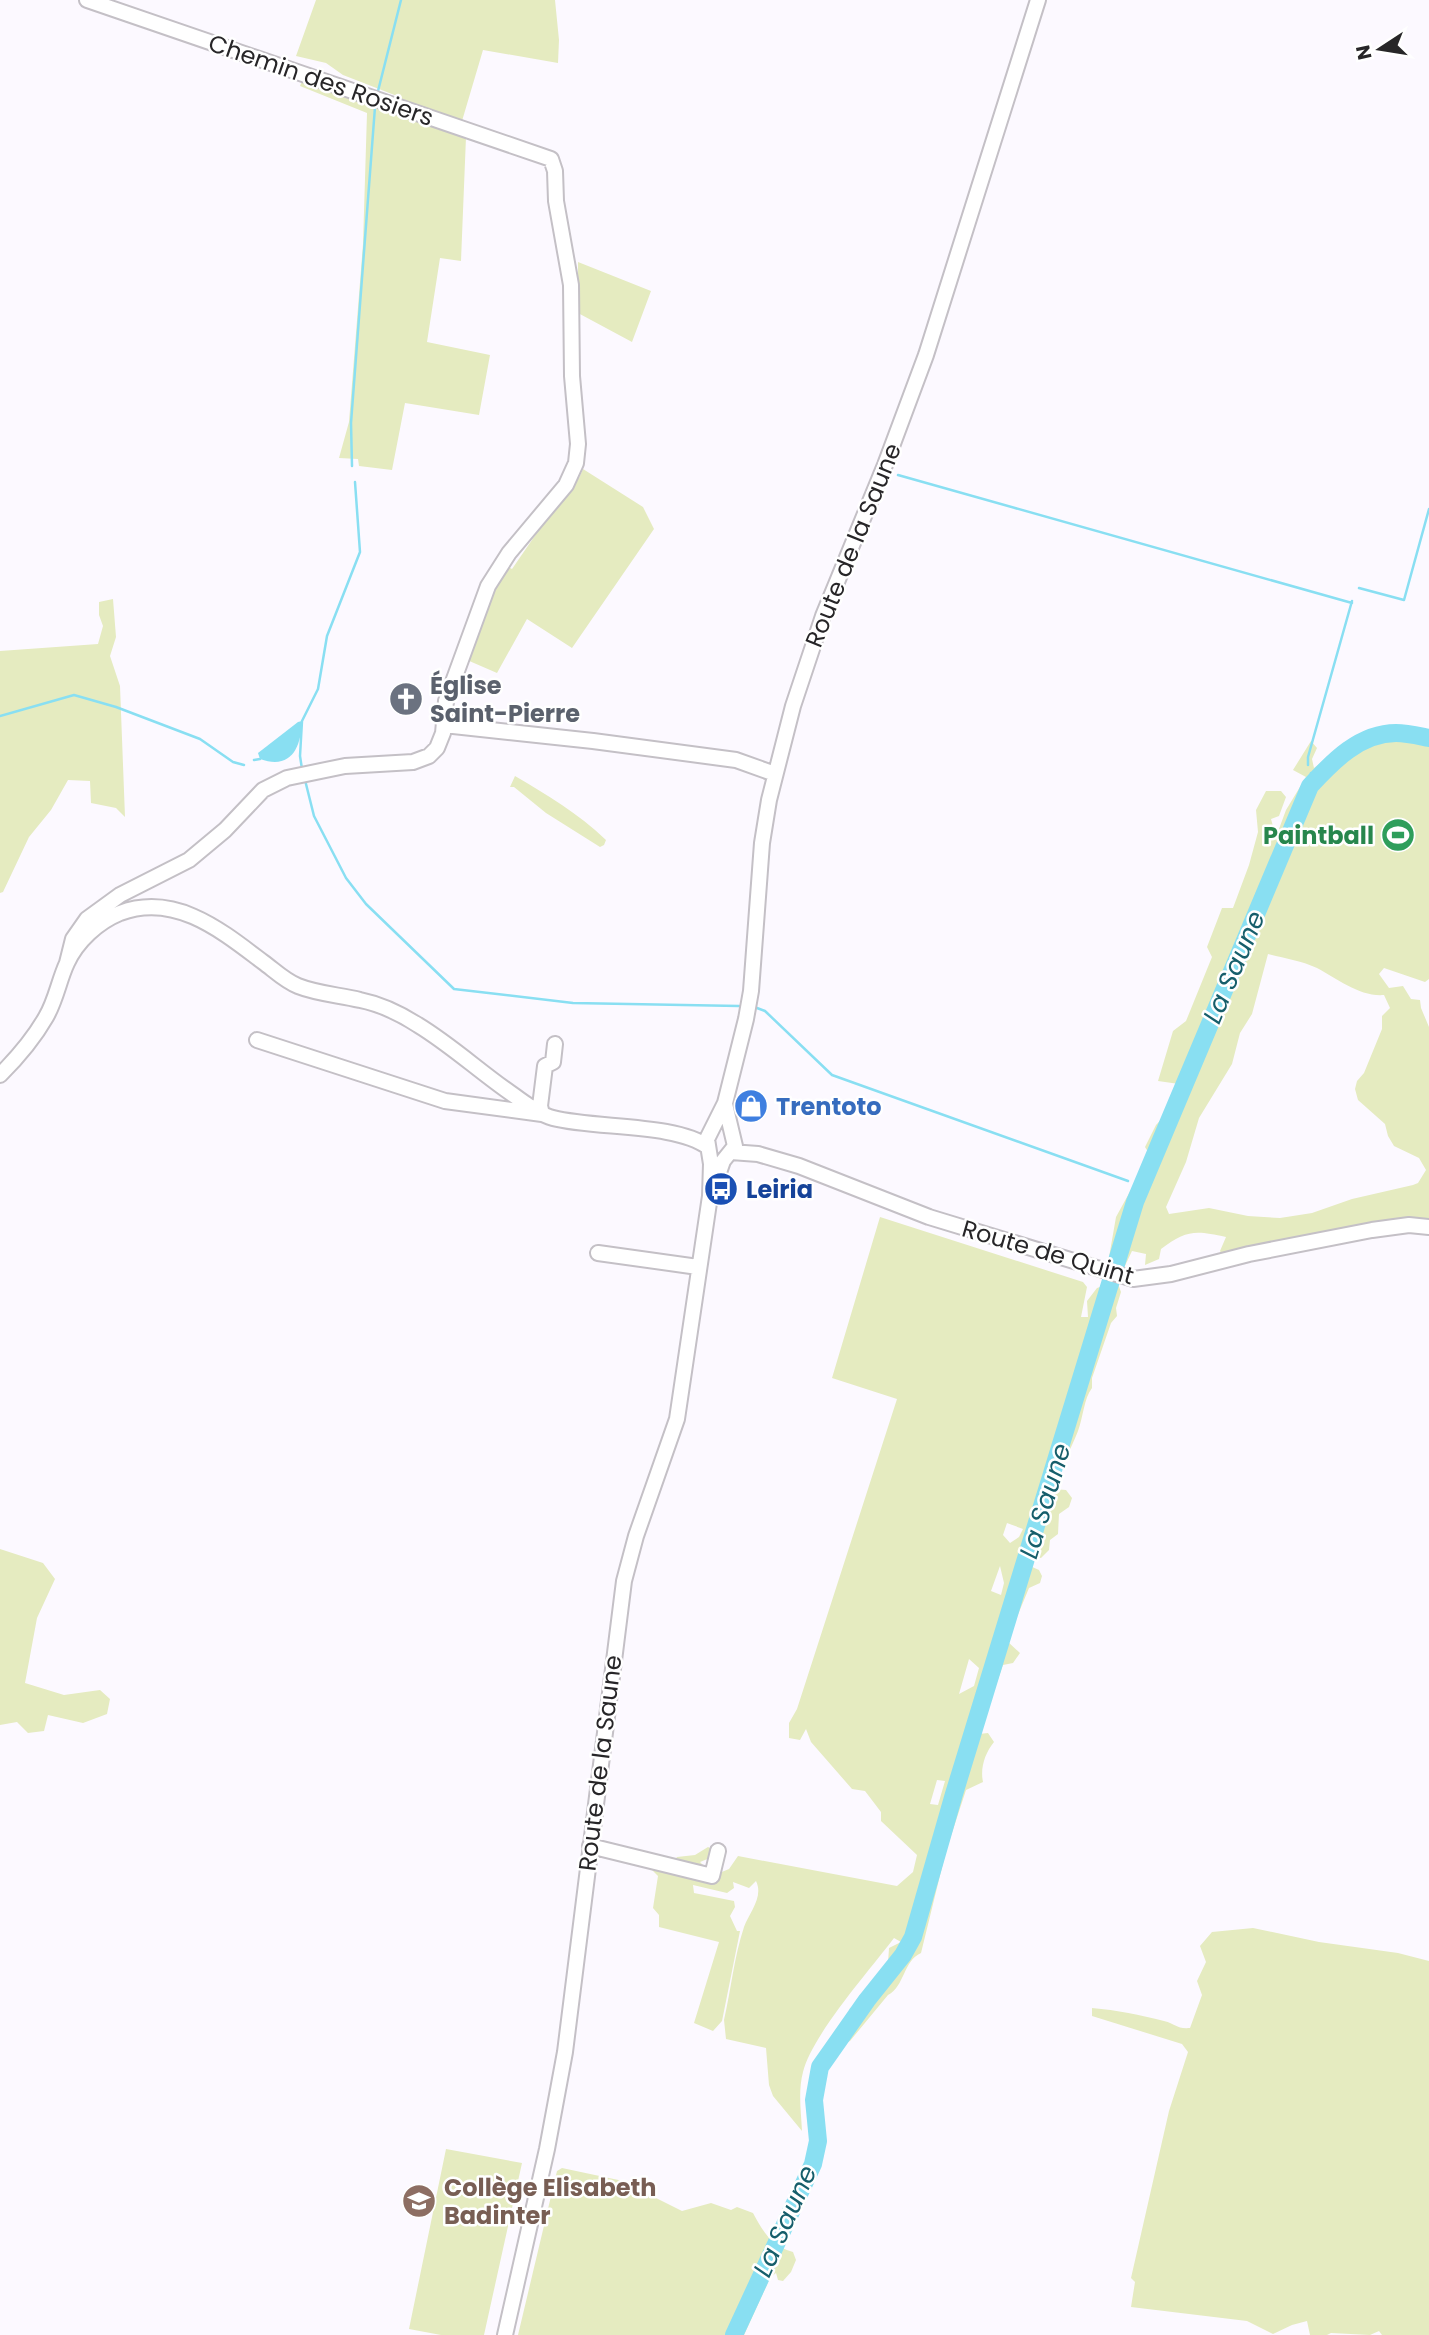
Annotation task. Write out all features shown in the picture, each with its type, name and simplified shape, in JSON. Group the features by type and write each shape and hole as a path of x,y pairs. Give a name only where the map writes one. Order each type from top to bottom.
{"street":[{"name":"Chemin des Rosiers","path":"87,0 537,153 553,162 559,220 571,285 572,376 578,444 576,463 566,485 516,544 488,586 446,701 444,725"},
{"name":"Route de la Saune","path":"505,2335 558,2093 624,1581 636,1536 677,1419 710,1196 710,1140 725,1103 751,991 762,843 775,774 812,647 926,355 1038,0"},
{"path":"0,1075 46,1018 54,1002 73,939 87,919 120,895 189,860 208,846 263,790 287,778 352,765 397,764 422,759 441,742 444,725 593,741 723,759 775,774"},
{"path":"67,963 89,933 110,918 139,909 180,910 207,922 289,982 312,990 364,1000 409,1019 542,1114"},
{"path":"257,1040 445,1101 710,1140 720,1156 731,1144 723,1128 710,1140"},
{"path":"542,1114 540,1106 545,1066 552,1062 555,1044"},
{"name":"Route de la Saune","path":"710,1196 731,1144 725,1103"},
{"name":"Route de Quint","path":"731,1144 811,1170 947,1223 1125,1278 1158,1277 1266,1250 1385,1227 1429,1227"},
{"path":"598,1253 698,1267"},
{"path":"590,1846 712,1876 718,1851"}],"green space":[{"path":"316,0 555,0 558,63 483,50 462,121 412,104 343,75 326,63 296,56"},
{"path":"304,77 466,137 461,261 440,258 427,342 490,355 479,415 405,403 392,470 359,466 358,459 339,458 349,422 363,244 367,113 300,86"},
{"path":"578,262 651,291 632,342 578,313"},
{"path":"583,469 643,507 654,529 572,648 527,619 497,673 467,660 490,591 494,593 496,589 493,585 505,565 512,569"},
{"path":"113,599 116,637 110,656 120,686 125,817 116,808 91,803 90,781 68,780 51,810 29,837 3,892 0,893 0,651 98,644 103,626 99,615 99,602"},
{"path":"1405,728 1429,734 1429,979 1425,982 1384,968 1379,974 1389,988 1403,986 1411,999 1420,1000 1429,1027 1429,1224 1296,1237 1286,1245 1223,1256 1220,1251 1226,1237 1191,1233 1161,1249 1159,1259 1145,1265 1146,1254 1132,1251 1123,1270 1108,1263 1116,1217 1150,1155 1145,1147 1156,1125 1171,1109 1179,1084 1158,1081 1173,1031 1186,1021 1212,957 1207,947 1222,908 1233,908 1258,832 1256,810 1266,791 1281,791 1286,797 1279,816 1271,819 1276,837 1286,810 1306,777 1293,770 1311,741 1317,748 1312,759 1314,768 1355,739","holes":["1268,954 1317,968 1366,993 1384,995 1390,1008 1382,1016 1382,1029 1355,1089 1358,1100 1385,1124 1394,1146 1419,1158 1426,1170 1418,1183 1413,1185 1352,1199 1312,1213 1280,1218 1248,1216 1209,1208 1169,1214 1166,1207 1186,1162 1199,1118 1232,1064 1240,1033 1252,1014"]},
{"path":"515,776 584,821 606,840 604,845 600,847 546,813 514,787 510,787"},
{"path":"880,1217 1083,1282 1087,1287 1081,1317 1088,1317 1087,1301 1097,1288 1117,1281 1121,1292 1116,1308 1117,1316 1111,1323 1092,1378 1092,1388 1078,1431 1053,1489 1066,1490 1072,1498 1069,1507 1059,1514 1058,1534 1050,1540 1049,1550 1041,1558 1034,1557 1030,1566 1039,1570 1042,1576 1040,1583 1029,1588 1007,1641 1020,1653 1013,1663 1003,1665 979,1734 988,1733 994,1742 984,1761 983,1782 966,1790 946,1851 921,1953 911,1962 894,1991 850,2041 835,2048 830,2038 846,2020 850,2008 858,2005 866,1989 888,1963 889,1948 901,1942 894,1938 829,2022 809,2057 801,2079 802,2131 773,2096 769,2085 766,2048 726,2039 724,2020 735,1962 744,1927 757,1899 756,1881 749,1888 733,1882 734,1888 727,1893 693,1885 694,1893 734,1901 735,1907 730,1916 737,1931 740,1931 722,2021 713,2031 694,2023 719,1942 659,1927 659,1915 653,1908 658,1876 650,1868 660,1862 672,1864 677,1857 695,1855 708,1847 716,1851 710,1858 700,1862 717,1874 729,1869 738,1856 897,1886 913,1872 917,1855 881,1821 881,1812 865,1791 852,1789 811,1742 806,1729 800,1740 789,1738 789,1723 797,1709 897,1399 832,1378","holes":["1007,1523 1023,1529 1019,1537 1010,1543 1003,1535","1000,1566 1004,1583 1001,1595 991,1591","969,1659 979,1668 974,1686 959,1694","937,1780 945,1781 938,1805 930,1804"]},
{"path":"0,1549 43,1563 55,1579 37,1618 25,1683 64,1695 100,1690 110,1699 107,1714 83,1723 48,1715 44,1731 28,1733 17,1722 0,1725"},
{"path":"1253,1928 1319,1942 1398,1953 1429,1961 1429,2335 1382,2335 1379,2331 1370,2335 1310,2335 1307,2321 1273,2334 1247,2321 1131,2307 1135,2282 1131,2278 1169,2111 1188,2052 1182,2044 1092,2016 1092,2008 1137,2015 1190,2028 1202,1995 1197,1981 1206,1962 1200,1946 1212,1932"},
{"path":"446,2149 522,2163 484,2335 441,2335 409,2329"},
{"path":"562,2168 642,2185 646,2193 682,2211 711,2203 731,2210 737,2207 753,2213 773,2242 793,2252 796,2260 791,2272 783,2281 778,2280 776,2273 770,2278 744,2335 518,2335 557,2171"}],"water":[{"path":"302,721 296,748 287,759 271,762 260,759 258,753"}],"waterway":[{"path":"378,91 401,0"},
{"path":"352,466 351,423 375,107"},
{"path":"898,475 1352,603"},
{"path":"302,769 302,721 318,689 327,636 360,552 355,482"},
{"path":"1359,588 1404,600 1429,509"},
{"path":"1308,765 1352,601"},
{"path":"0,716 74,695 116,707 200,739 233,762 244,765"},
{"name":"La Saune","path":"734,2335 813,2164 818,2141 814,2100 820,2067 867,2000 903,1955 913,1937 1135,1202 1310,786 1348,750 1371,738 1396,733 1429,738"},
{"path":"254,760 260,759"},
{"path":"1311,773 1313,782"},
{"path":"305,780 314,816 346,878 366,904 454,989 573,1003 739,1006"},
{"path":"757,1008 765,1011 832,1075 1128,1181"},
{"name":"La Saune","path":"1138,1184 1142,1186"}],"place":[{"name":"Église Saint-Pierre","path":"406,699"},
{"name":"Paintball","path":"1398,835"},
{"name":"Trentoto","path":"751,1106"},
{"name":"Leiria","path":"721,1189"},
{"name":"Collège Elisabeth Badinter","path":"419,2201"}]}
